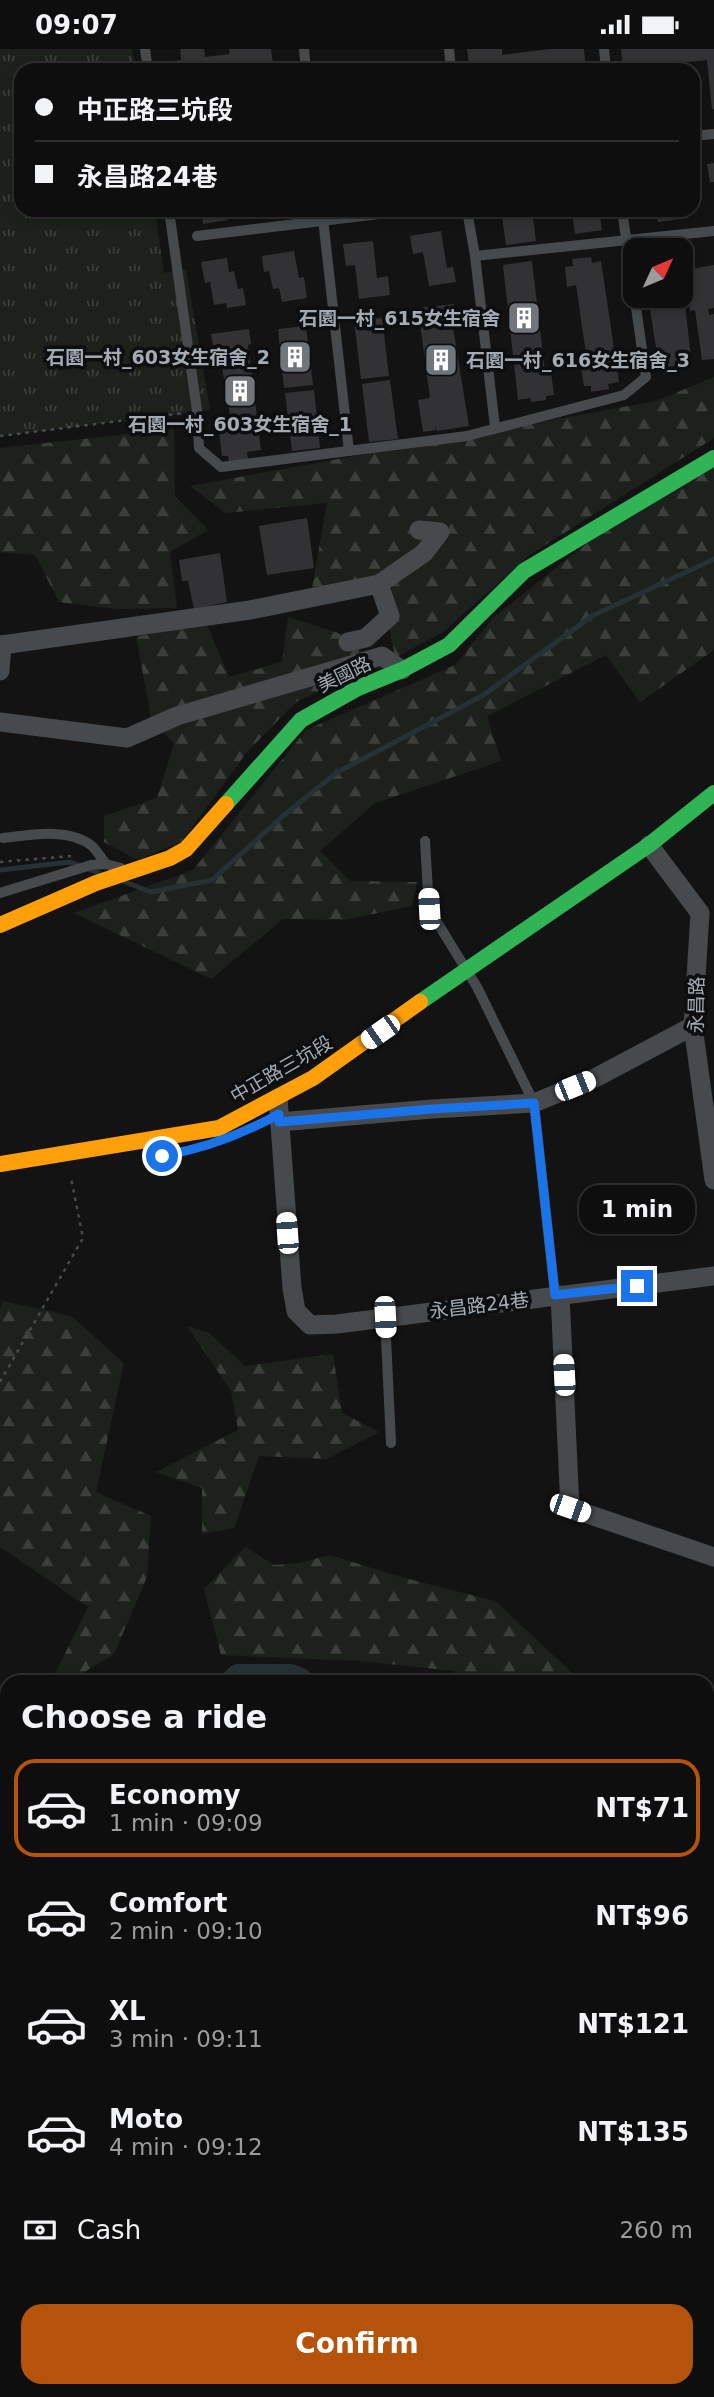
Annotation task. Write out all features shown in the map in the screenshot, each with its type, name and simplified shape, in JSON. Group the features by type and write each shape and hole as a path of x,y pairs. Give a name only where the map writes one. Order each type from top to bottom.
{"main road":[{"name":"美國路","path":"0,925 96,883 119,870 170,858 186,849 301,720 358,688 402,670 449,645 524,571 714,458"},
{"name":"中正路三坑段","path":"197,1148 254,1128 279,1111 313,1079 465,970 658,856 714,793"},
{"name":"中正路三坑段","path":"0,1164 219,1128 299,1104"}],"street":[{"path":"0,671 1,645 250,610 379,584 424,553 440,532 419,530"},
{"path":"348,642 366,638 390,616 379,584"},
{"path":"0,722 127,738 177,716 382,656 402,670"},
{"name":"永昌路","path":"658,856 700,913 693,1026 714,1180"},
{"path":"279,1111 432,1109 534,1103 595,1078 693,1026"},
{"name":"永昌路24巷","path":"279,1111 292,1288 296,1311 310,1325 714,1276"},
{"path":"557,1295 570,1508 714,1557"}],"lane":[{"path":"170,217 197,411 198,448 220,467 467,436 624,395 646,377 636,308"},
{"path":"197,236 311,217"},
{"path":"323,217 349,451"},
{"path":"468,217 495,427"},
{"path":"623,217 627,238"},
{"path":"653,238 714,231"},
{"path":"475,256 623,241"},
{"path":"3,838 51,835 75,837 92,846 119,870"},
{"path":"425,841 429,909 477,987 534,1103 557,1295"},
{"path":"0,893 92,865 119,870"},
{"path":"385,1317 391,1443"}],"path":[{"path":"0,436 197,411"},
{"path":"0,862 66,856 85,859 92,865"},
{"path":"0,1382 83,1238 70,1171"}],"green space":[{"path":"0,49 132,49 134,63 14,63 14,217 156,217 164,273 186,269 210,410 0,436"},
{"path":"714,377 714,438 531,554 443,632 395,658 383,590 311,594 327,503 225,513 190,486 656,401"},
{"path":"174,429 175,496 208,530 170,552 177,608 116,609 59,602 35,555 0,552 0,448"},
{"path":"714,462 714,650 640,702 606,655 487,716 501,761 375,803 320,851 350,881 417,882 412,906 343,920 283,919 211,979 74,913 193,870 306,730 455,665 494,617 590,541"},
{"path":"288,617 348,636 373,665 296,702 247,752 182,841 138,860 104,842 104,816 157,798 174,744 151,717 136,637 205,620 229,677 282,662"},
{"path":"3,1301 71,1316 124,1363 96,1492 151,1516 147,1577 114,1654 80,1675 54,1675 88,1607 0,1547 0,1309"},
{"path":"187,1326 209,1333 245,1366 333,1354 342,1413 379,1432 327,1459 259,1456 234,1528 202,1534 202,1488 156,1472 238,1430 231,1391"},
{"path":"245,1547 274,1565 299,1563 330,1555 397,1576 495,1601 574,1675 454,1675 455,1671 359,1661 221,1655 204,1589"}],"building":[{"path":"180,49 204,49 205,57 230,54 229,49 271,49 273,63 165,63 181,60"},
{"path":"467,49 502,49 502,55 550,49 584,49 585,63 469,63"},
{"path":"621,49 714,49 714,109 707,60 622,63"},
{"path":"714,163 714,182 710,182 707,164"},
{"path":"202,217 227,217 228,220 203,224"},
{"path":"502,217 533,218 536,241 506,245"},
{"path":"573,217 600,217 602,230 575,234"},
{"path":"657,217 688,218 658,222"},
{"path":"441,231 447,268 453,267 456,282 429,286 423,252 413,254 410,236"},
{"path":"373,241 377,278 388,276 390,295 359,299 355,265 346,266 343,244"},
{"path":"294,251 299,278 304,277 307,298 282,302 279,288 273,289 269,271 264,272 262,256"},
{"path":"591,257 592,263 601,261 619,382 608,384 609,389 591,392 591,386 584,386 581,368 588,367 576,285 567,287 565,267 573,266 572,259"},
{"path":"227,258 229,272 234,271 238,289 243,288 246,305 227,308 226,303 214,305 210,282 205,283 201,262"},
{"name":"石園一村_615女生宿舍","path":"532,261 545,372 551,372 554,395 546,396 546,400 531,402 530,398 518,400 503,265"},
{"path":"714,265 714,308 708,309 709,315 714,314 714,359 702,360 695,310 690,311 689,308 693,308 693,269"},
{"name":"石園一村_616女生宿舍_3","path":"454,304 457,321 452,321 469,426 437,431 435,425 436,430 423,432 418,400 430,398 418,308"},
{"path":"650,308 685,308 692,366 659,367"},
{"path":"382,318 389,376 361,379 354,320"},
{"name":"石園一村_603女生宿舍_2","path":"306,326 313,385 284,388 278,329"},
{"name":"石園一村_603女生宿舍_1","path":"249,329 251,344 248,345 261,450 247,452 248,459 229,462 228,456 222,456 218,424 231,421 221,361 217,362 217,353 214,353 213,349 216,345 213,345 211,334"},
{"path":"390,380 398,439 369,442 362,384"},
{"path":"314,390 320,448 292,451 285,393"},
{"path":"307,518 314,568 267,575 259,526"},
{"path":"220,553 227,602 194,609 188,581 182,581 179,560"}],"waterway":[{"path":"125,882 151,892 212,880 284,815 336,773 482,696 592,616 714,559"},
{"path":"0,870 70,862 99,873"}],"traffic: fast":[{"path":"226,804 301,720 358,688 402,670 449,645 524,571 714,458"},
{"path":"420,1002 649,845 714,793"}],"traffic: slow":[{"path":"0,925 96,883 170,858 186,849 226,804"},
{"path":"0,1164 219,1128 313,1078 420,1002"}],"place":[{"name":"石園一村_615女生宿舍","path":"524,318"},
{"name":"石園一村_603女生宿舍_2","path":"295,357"},
{"name":"石園一村_616女生宿舍_3","path":"441,360"},
{"name":"石園一村_603女生宿舍_1","path":"240,391"}],"route":[{"path":"162,1156 185,1152 254,1128 279,1114 279,1122 534,1103 555,1295 637,1286"}]}
